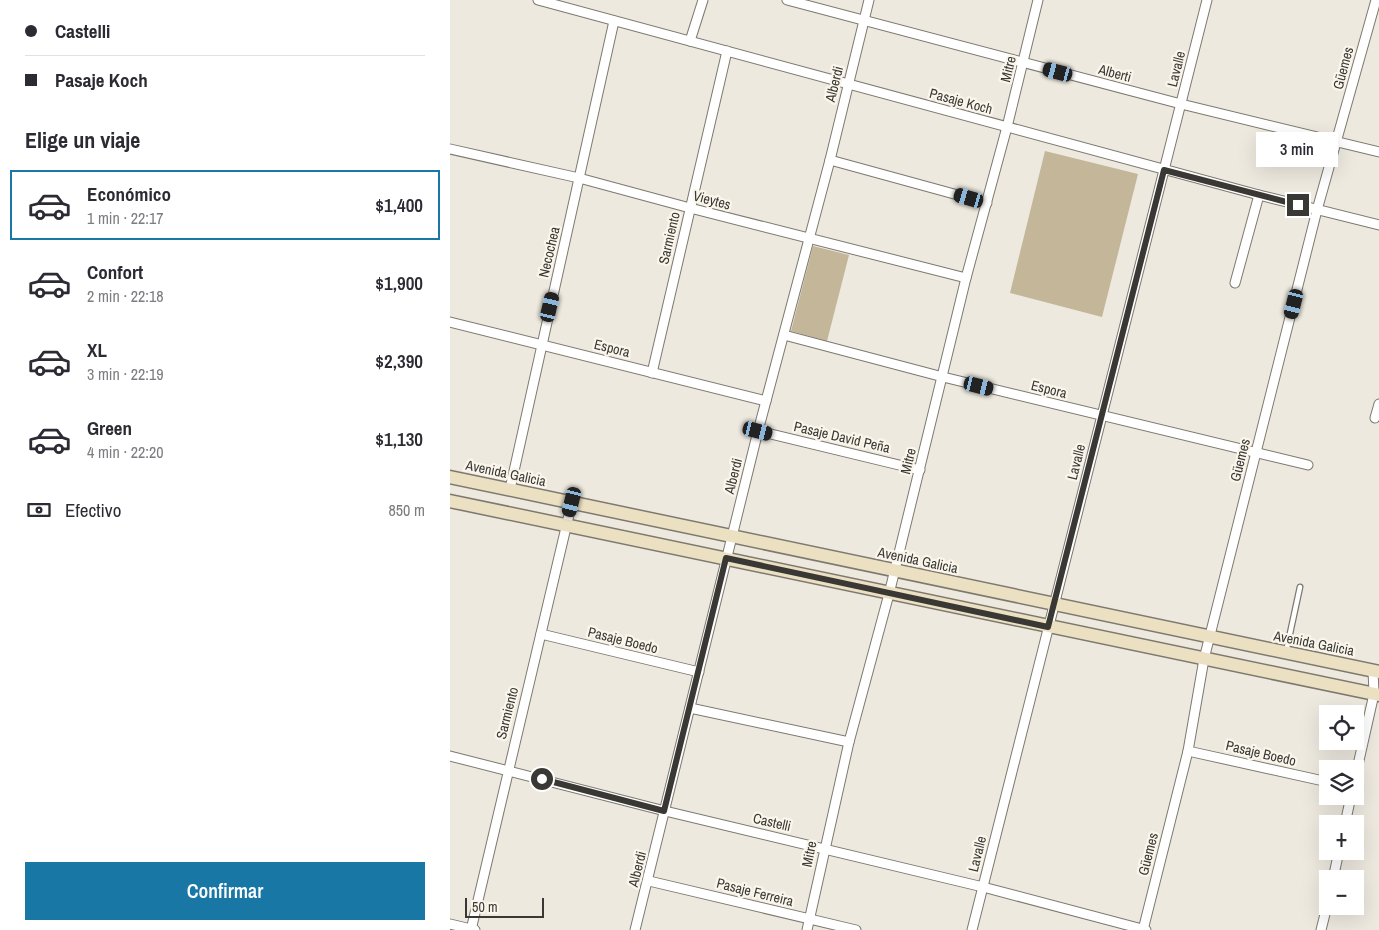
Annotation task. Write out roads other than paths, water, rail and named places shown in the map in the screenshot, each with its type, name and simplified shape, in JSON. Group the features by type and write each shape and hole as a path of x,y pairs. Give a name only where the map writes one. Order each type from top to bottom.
{"main road":[{"name":"Avenida Galicia","path":"450,477 1376,671"},
{"path":"450,501 1204,660 1376,694"}],"street":[{"name":"Pasaje Koch","path":"538,0 1259,196 1379,225"},
{"path":"690,41 703,0"},
{"name":"Alberti","path":"787,0 1181,104 1379,152"},
{"name":"Alberdi","path":"635,930 649,881 664,811 726,558 830,160 869,0"},
{"name":"Mitre","path":"806,930 849,742 889,594 944,377 966,278 1024,63 1038,0"},
{"name":"Lavalle","path":"972,930 1207,0"},
{"name":"Güemes","path":"1144,930 1188,751 1204,660 1317,210 1376,0"},
{"name":"Necochea","path":"510,489 614,21"},
{"name":"Sarmiento","path":"652,373 727,51"},
{"name":"Vieytes","path":"450,149 579,178 808,239 966,278"},
{"path":"830,160 987,203"},
{"path":"1235,283 1259,196"},
{"name":"Espora","path":"450,322 766,401"},
{"name":"Espora","path":"784,335 944,377 1308,465"},
{"path":"1375,418 1379,404"},
{"name":"Pasaje David Peña","path":"758,431 920,470"},
{"name":"Sarmiento","path":"472,930 507,770 572,502"},
{"name":"Pasaje Boedo","path":"541,634 699,672"},
{"path":"1360,760 1376,694 1376,671"},
{"path":"690,708 849,742"},
{"name":"Pasaje Boedo","path":"1188,751 1319,780"},
{"name":"Castelli","path":"450,756 664,811 982,887 1144,930"},
{"name":"Pasaje Ferreira","path":"649,881 856,930"},
{"path":"1321,930 1325,915"},
{"path":"450,924 472,930"}],"lane":[{"path":"1286,653 1300,587"}]}
